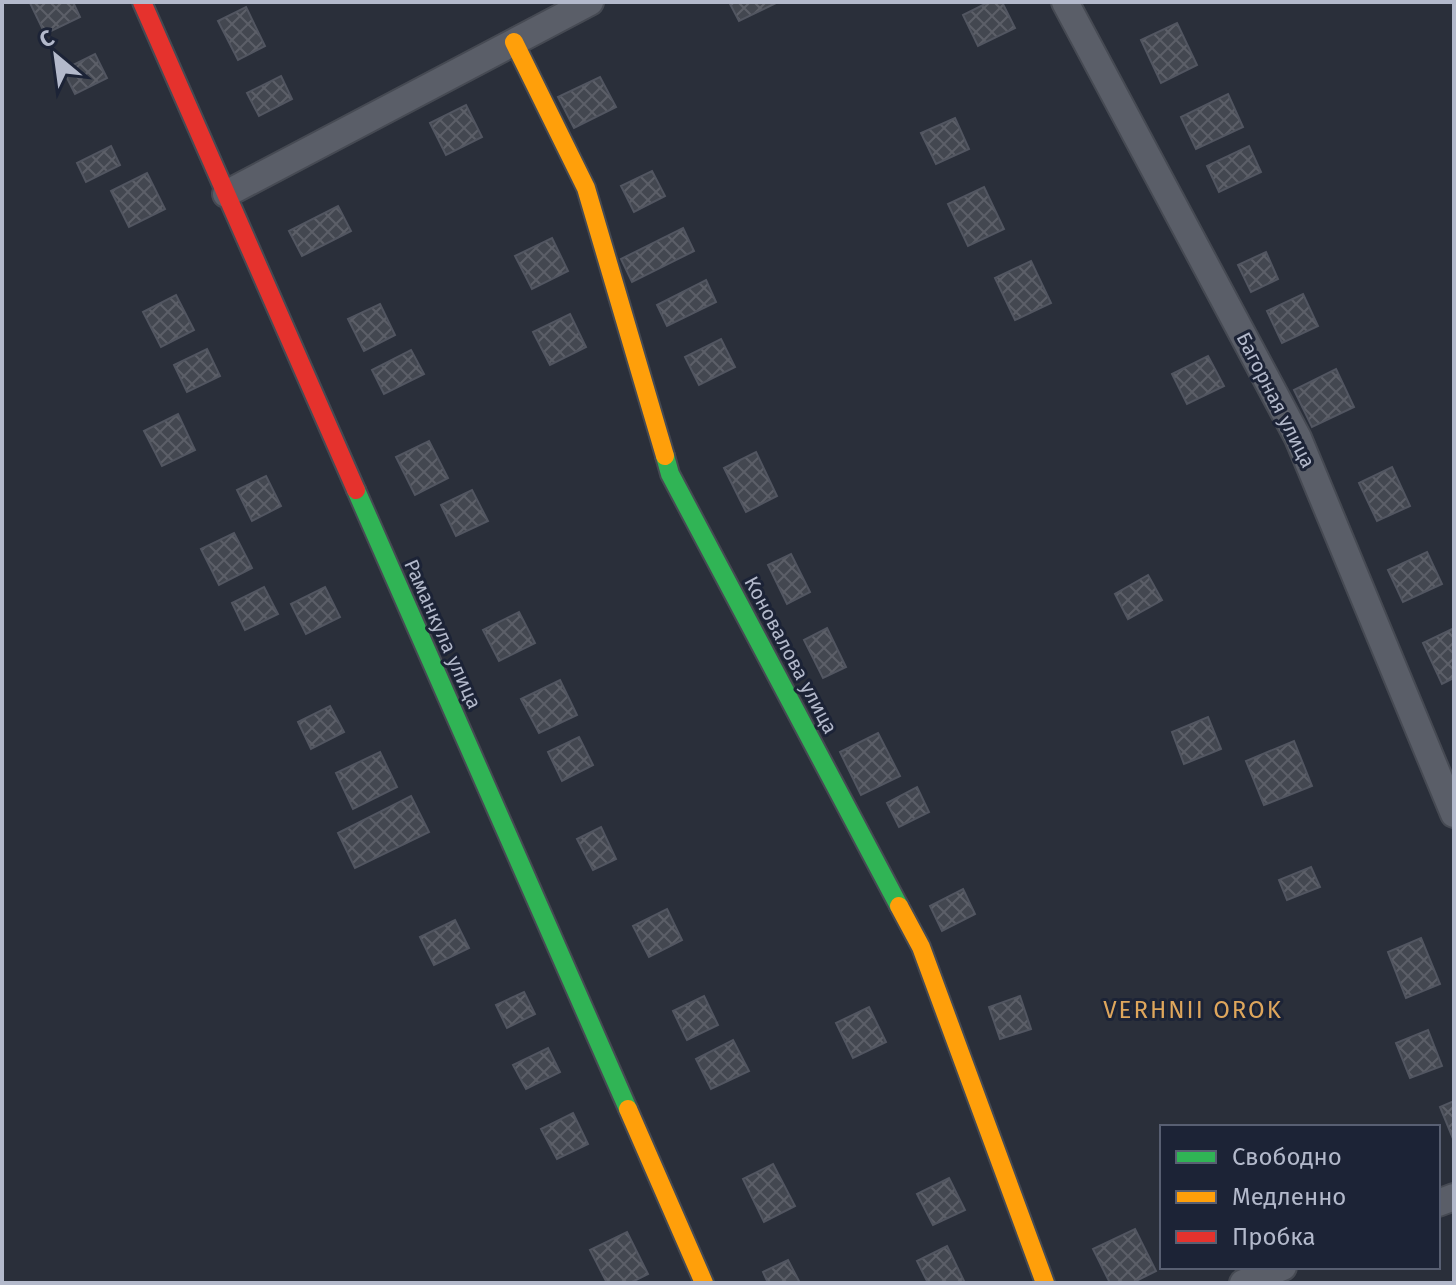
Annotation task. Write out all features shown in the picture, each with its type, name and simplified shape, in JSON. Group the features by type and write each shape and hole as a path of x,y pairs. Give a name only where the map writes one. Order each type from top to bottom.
{"street":[{"name":"Раманкула улица","path":"142,2 704,1283"},
{"path":"226,194 590,2"},
{"name":"Багорная улица","path":"1065,2 1298,438 1454,814"},
{"name":"Коновалова улица","path":"514,42 586,188 670,474 921,947 1045,1283"},
{"path":"1243,1283 1278,1269"}],"building":[{"path":"32,2 73,2 80,17 45,34"},
{"path":"729,2 778,2 739,21"},
{"path":"989,2 1002,2 1015,28 978,46 963,15"},
{"path":"246,7 265,46 238,60 218,21"},
{"path":"1177,23 1197,65 1161,83 1141,40"},
{"path":"95,54 107,78 75,94 63,70"},
{"path":"281,76 292,99 259,116 247,93"},
{"path":"600,77 616,107 574,128 558,97"},
{"path":"1228,94 1243,127 1196,149 1181,117"},
{"path":"466,105 482,137 446,155 430,123"},
{"path":"955,118 969,149 936,164 921,133"},
{"path":"111,146 120,165 86,182 77,163"},
{"path":"1249,146 1261,172 1219,192 1207,166"},
{"path":"652,171 665,196 634,212 621,186"},
{"path":"147,173 165,209 129,227 111,191"},
{"path":"984,187 1004,229 968,246 948,204"},
{"path":"338,206 351,231 302,256 289,231"},
{"path":"683,228 694,251 632,282 621,259"},
{"path":"552,238 568,271 532,289 515,256"},
{"path":"1266,252 1278,279 1251,292 1238,265"},
{"path":"1031,261 1051,303 1015,320 995,278"},
{"path":"706,280 716,302 667,326 657,305"},
{"path":"1303,294 1318,326 1282,343 1267,311"},
{"path":"176,295 194,330 161,347 143,312"},
{"path":"380,304 395,335 364,351 348,319"},
{"path":"570,314 586,347 550,365 533,332"},
{"path":"721,339 735,367 699,385 685,357"},
{"path":"207,349 220,376 187,392 174,365"},
{"path":"411,350 424,374 384,394 372,370"},
{"path":"1208,356 1224,386 1187,404 1172,374"},
{"path":"1336,369 1354,407 1312,427 1294,390"},
{"path":"178,414 195,450 162,466 144,431"},
{"path":"429,441 448,478 415,495 396,457"},
{"path":"756,452 777,496 746,512 724,468"},
{"path":"1392,467 1410,506 1377,521 1359,483"},
{"path":"266,476 281,506 252,521 237,490"},
{"path":"472,490 488,521 456,536 441,505"},
{"path":"234,533 252,568 219,585 201,549"},
{"path":"1427,552 1442,584 1403,602 1388,570"},
{"path":"791,554 810,592 787,604 768,565"},
{"path":"1148,575 1162,600 1128,619 1115,594"},
{"path":"264,587 278,614 245,630 232,603"},
{"path":"325,587 340,617 306,634 291,604"},
{"path":"519,612 535,643 499,661 483,630"},
{"path":"827,628 846,667 823,678 804,640"},
{"path":"1454,628 1454,678 1442,684 1423,643"},
{"path":"560,680 577,715 539,733 521,699"},
{"path":"330,706 344,732 311,749 298,722"},
{"path":"1208,717 1221,749 1184,764 1172,732"},
{"path":"878,733 900,776 861,795 840,752"},
{"path":"579,737 593,765 562,781 548,752"},
{"path":"1294,741 1312,786 1264,805 1246,761"},
{"path":"380,752 397,787 353,809 336,773"},
{"path":"917,787 929,812 899,827 887,803"},
{"path":"411,796 429,832 355,868 338,833"},
{"path":"601,827 616,859 593,870 577,839"},
{"path":"1311,867 1320,887 1287,900 1279,880"},
{"path":"963,889 975,914 942,931 930,906"},
{"path":"667,909 682,940 649,957 633,926"},
{"path":"455,920 469,948 434,965 420,937"},
{"path":"1421,938 1440,984 1406,998 1388,952"},
{"path":"524,992 535,1014 507,1028 496,1005"},
{"path":"704,996 718,1025 687,1040 673,1011"},
{"path":"1020,996 1031,1029 1000,1039 989,1007"},
{"path":"869,1007 886,1042 853,1058 836,1023"},
{"path":"1428,1030 1442,1066 1410,1078 1396,1043"},
{"path":"733,1040 749,1071 711,1089 696,1059"},
{"path":"548,1048 560,1072 526,1089 513,1065"},
{"path":"1454,1101 1454,1141 1440,1107"},
{"path":"573,1113 588,1144 557,1159 541,1129"},
{"path":"773,1164 795,1206 764,1222 743,1179"},
{"path":"949,1178 965,1210 933,1225 917,1194"},
{"path":"1135,1229 1156,1271 1132,1283 1110,1283 1093,1249"},
{"path":"627,1232 648,1274 630,1283 607,1283 590,1250"},
{"path":"947,1246 965,1283 928,1283 917,1261"},
{"path":"788,1260 800,1283 768,1283 763,1272"}],"traffic: fast":[{"path":"665,456 670,474 899,906"},
{"path":"356,490 628,1109"}],"traffic: slow":[{"path":"514,42 586,188 665,456"},
{"path":"899,906 921,947 1045,1283"},
{"path":"628,1109 704,1283"}],"traffic: jam":[{"path":"142,2 356,490"}],"district":[{"name":"VERHNII OROK","path":"1193,1010"}]}
